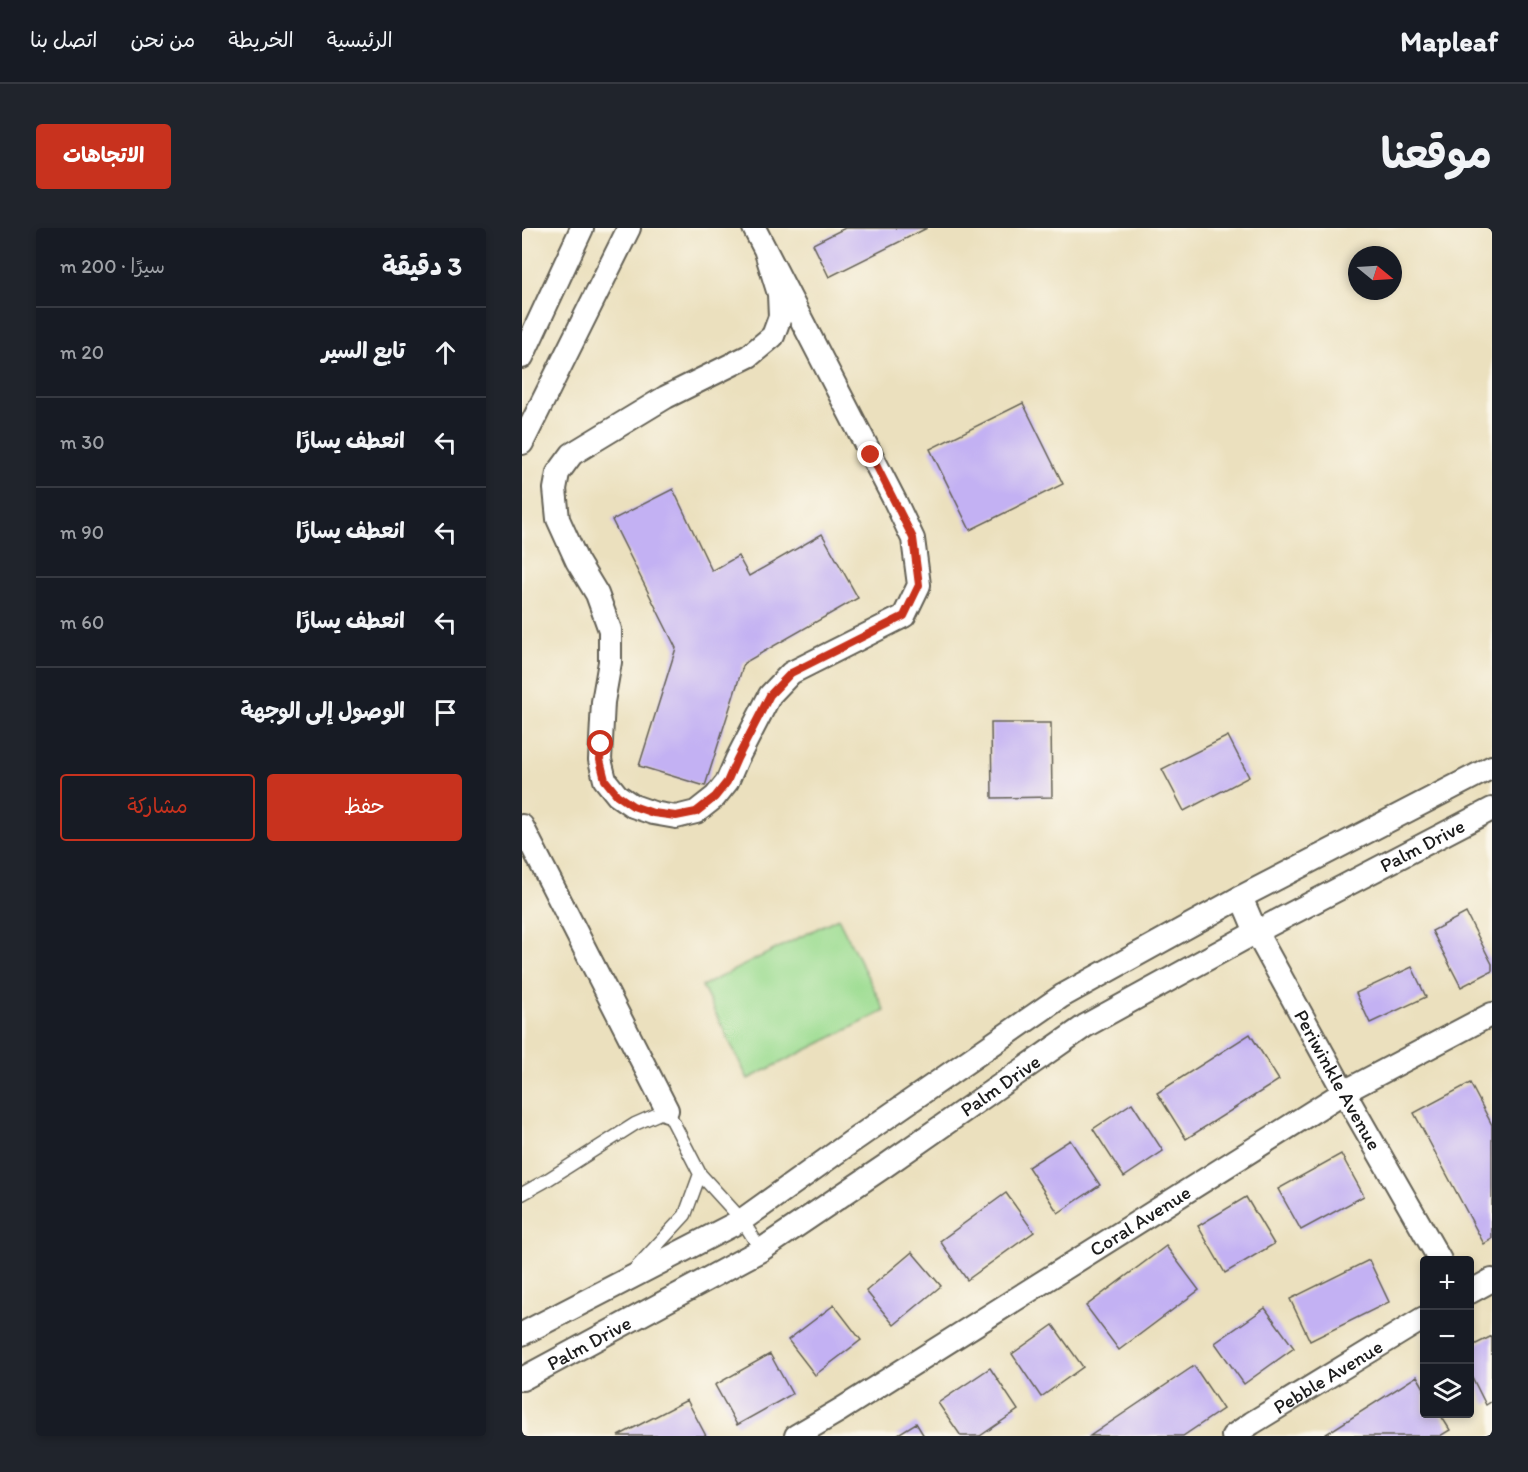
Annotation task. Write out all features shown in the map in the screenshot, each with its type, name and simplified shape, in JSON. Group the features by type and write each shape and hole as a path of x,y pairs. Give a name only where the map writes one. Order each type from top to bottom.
{"street":[{"path":"522,357 582,228"},
{"path":"522,443 629,228"},
{"path":"754,228 765,249 895,501 913,538 919,585 904,616 791,673 770,695 727,782 715,797 696,812 676,816 653,813 633,806 617,795 605,780 600,760 603,702 610,662 610,630 597,594 577,561 558,519 555,489 558,472 572,454 666,398 749,356 773,336 780,317 779,294 765,249"},
{"name":"Palm Drive","path":"522,1334 742,1220 1062,996 1241,897 1492,767"},
{"name":"Palm Drive","path":"522,1379 761,1250 1085,1026 1256,932 1492,809"},
{"path":"522,826 667,1110"},
{"name":"Periwinkle Avenue","path":"1241,897 1256,932 1438,1256"},
{"name":"Coral Avenue","path":"796,1436 1344,1092 1492,1014"},
{"path":"1474,1290 1492,1280"},
{"name":"Pebble Avenue","path":"1233,1436 1420,1321"}],"lane":[{"path":"522,1194 635,1124 667,1110 700,1174 742,1220 761,1250"},
{"path":"625,1281 685,1215 700,1174"}],"green space":[{"path":"838,918 885,1011 748,1079 702,986"}],"building":[{"path":"845,228 927,228 829,277 813,244"},
{"path":"1023,403 1063,484 970,530 930,449"},
{"path":"673,489 712,571 738,556 749,576 822,534 858,598 744,663 705,786 639,766 676,648 612,520"},
{"path":"991,723 1051,723 1052,797 992,798"},
{"path":"1228,736 1249,777 1184,811 1162,769"},
{"path":"1466,913 1492,964 1492,971 1461,987 1432,931"},
{"path":"1412,967 1426,997 1370,1023 1356,993"},
{"path":"1250,1034 1279,1080 1186,1139 1157,1093"},
{"path":"1470,1083 1492,1125 1492,1239 1484,1244 1414,1113"},
{"path":"1132,1103 1163,1151 1124,1177 1093,1129"},
{"path":"1070,1140 1100,1185 1058,1213 1028,1167"},
{"path":"1341,1154 1364,1196 1301,1230 1278,1189"},
{"path":"1006,1193 1034,1232 967,1280 940,1241"},
{"path":"1246,1197 1274,1244 1225,1273 1198,1226"},
{"path":"1166,1246 1199,1290 1119,1350 1086,1306"},
{"path":"912,1252 941,1286 894,1325 866,1291"},
{"path":"1369,1260 1389,1302 1310,1341 1290,1299"},
{"path":"834,1305 861,1340 815,1375 788,1340"},
{"path":"1265,1308 1294,1348 1244,1384 1215,1343"},
{"path":"1053,1325 1083,1367 1041,1397 1012,1354"},
{"path":"1492,1336 1492,1401 1486,1405 1474,1381 1474,1345"},
{"path":"770,1354 792,1394 737,1425 715,1385"},
{"path":"1194,1366 1223,1409 1183,1436 1090,1436"},
{"path":"990,1368 1018,1410 980,1436 961,1436 938,1403"},
{"path":"1417,1376 1420,1381 1420,1418 1442,1418 1450,1430 1440,1436 1323,1436"},
{"path":"687,1400 706,1436 618,1436"},
{"path":"916,1423 924,1436 895,1436"}],"route":[{"path":"601,744 600,760 605,780 617,795 633,806 653,813 676,816 696,812 715,797 727,782 770,695 791,673 904,616 919,585 913,538 871,455"}]}
